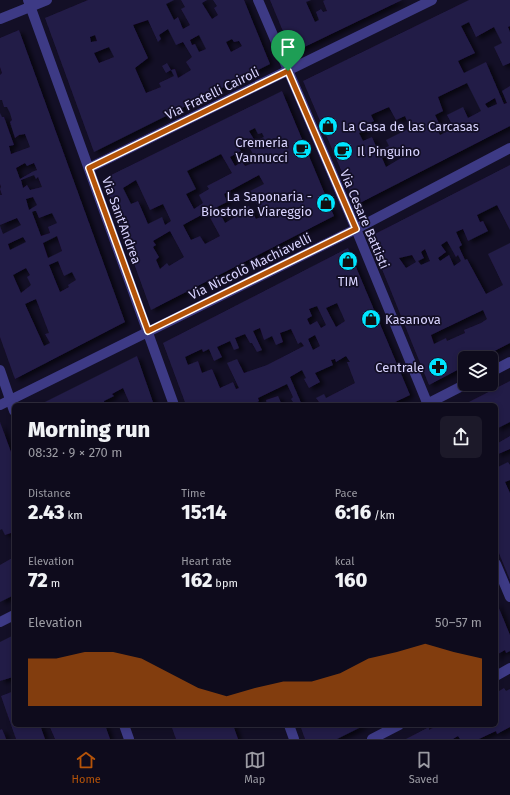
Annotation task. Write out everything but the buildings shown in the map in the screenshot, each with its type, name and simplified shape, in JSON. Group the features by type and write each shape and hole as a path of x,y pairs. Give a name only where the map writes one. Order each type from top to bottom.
{"street":[{"path":"0,19 30,3 47,0"},
{"name":"Via Cesare Battisti","path":"258,0 356,229 426,403"},
{"name":"Via Fratelli Cairoli","path":"89,168 432,0"},
{"name":"Via Sant'Andrea","path":"30,3 173,403"},
{"name":"Via Niccolò Machiavelli","path":"0,405 356,229 510,148"},
{"path":"498,368 510,362"},
{"path":"0,370 12,406"},
{"path":"431,403 458,388"},
{"path":"498,569 510,597"},
{"path":"0,622 12,616"},
{"path":"498,675 510,668"},
{"path":"125,727 129,739"},
{"path":"290,727 294,739"},
{"path":"372,739 395,727"}],"place":[{"name":"La Casa de las Carcasas","path":"328,126"},
{"name":"Cremeria Vannucci","path":"302,149"},
{"name":"Il Pinguino","path":"343,151"},
{"name":"La Saponaria - Biostorie Viareggio","path":"326,203"},
{"name":"TIM","path":"348,261"},
{"name":"Kasanova","path":"371,319"},
{"name":"Centrale","path":"438,367"}],"route":[{"path":"288,71 356,229 148,331 89,168 288,71"}]}
